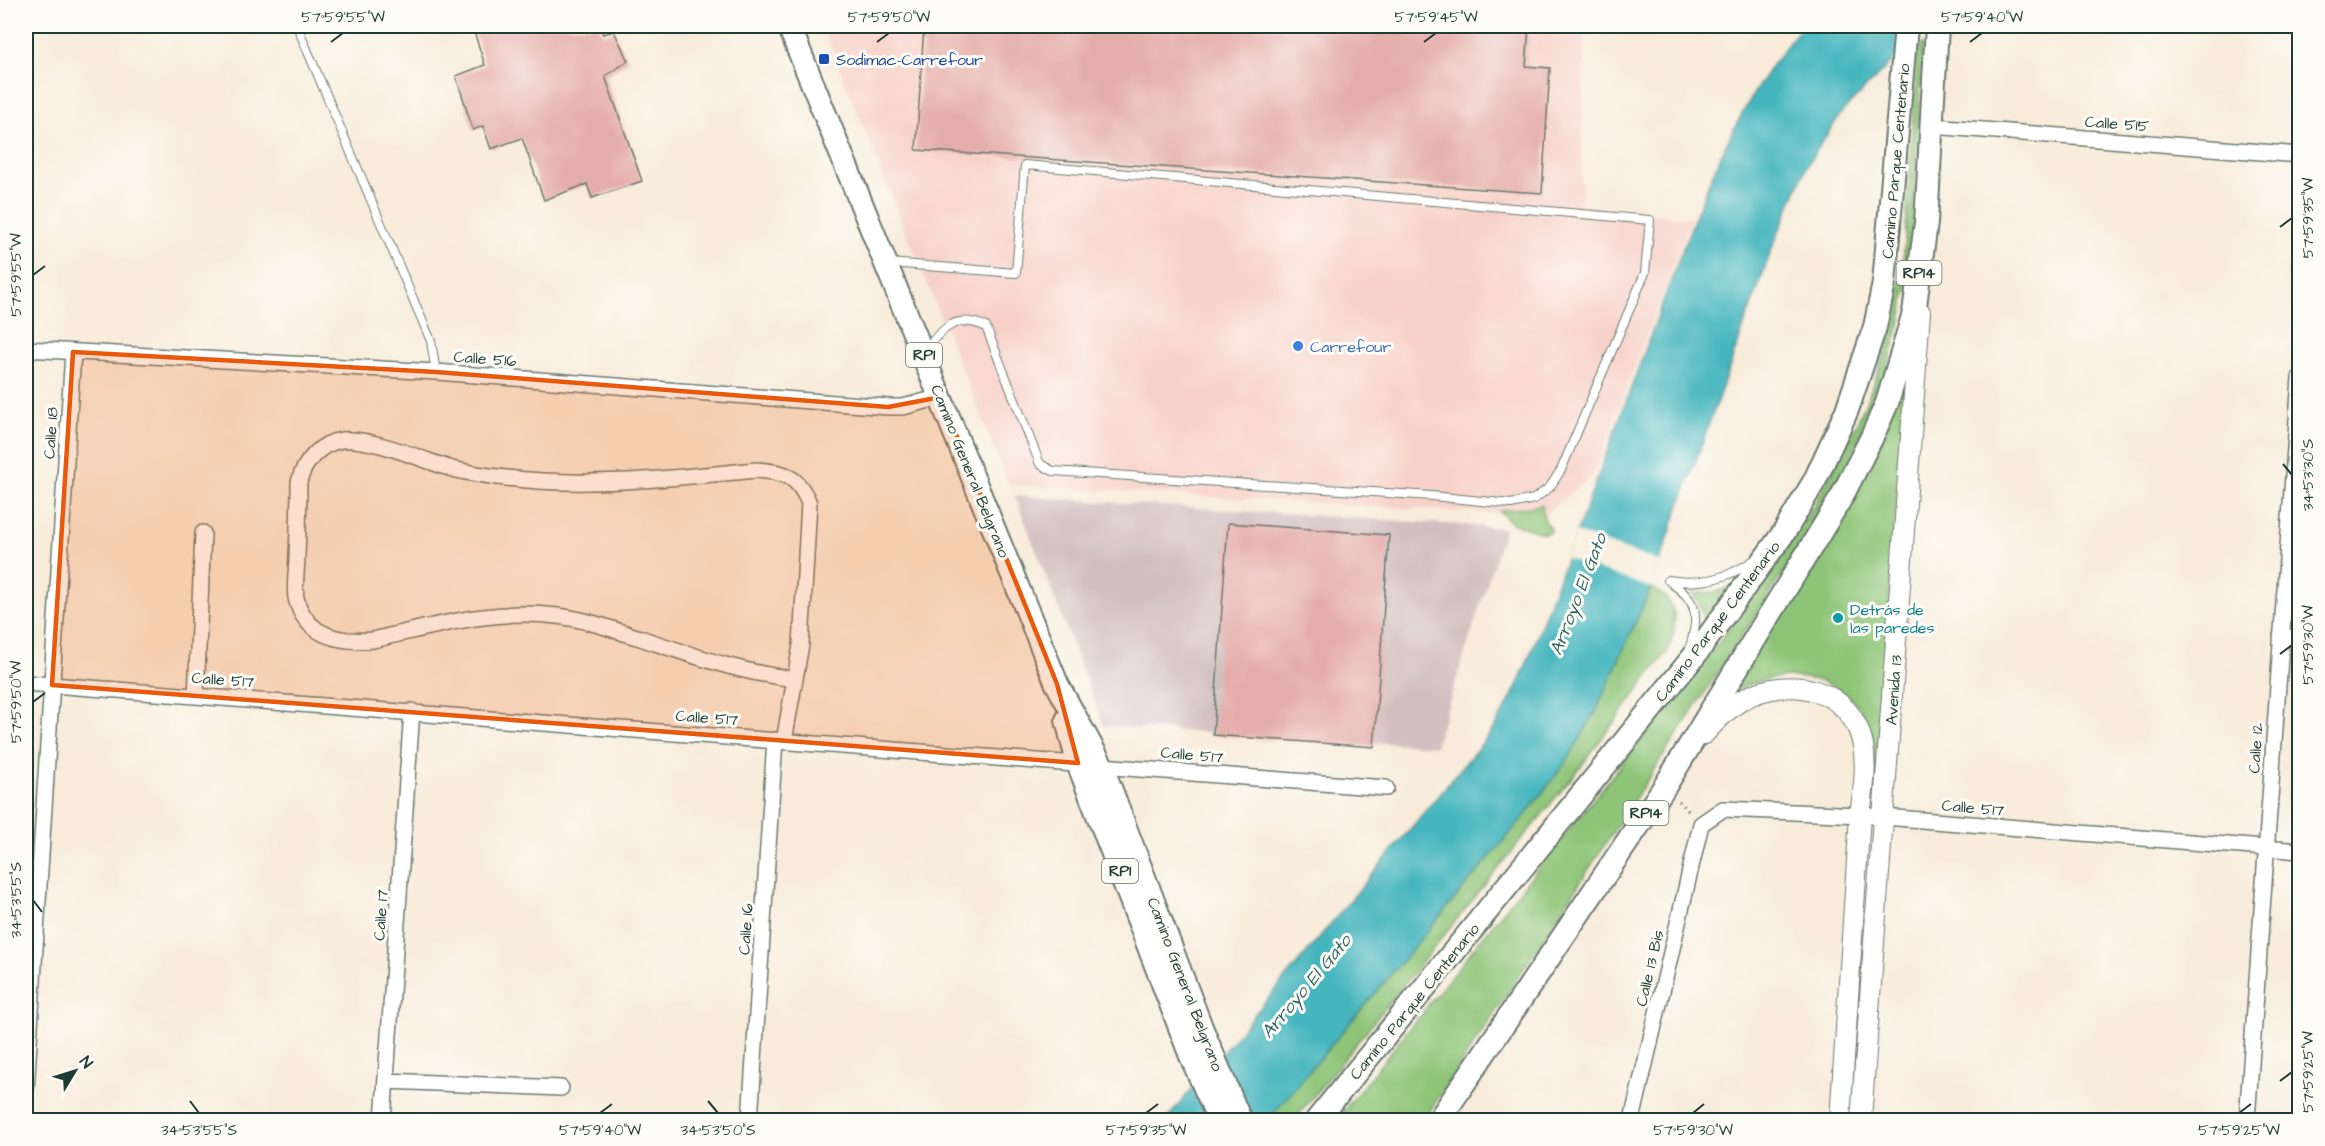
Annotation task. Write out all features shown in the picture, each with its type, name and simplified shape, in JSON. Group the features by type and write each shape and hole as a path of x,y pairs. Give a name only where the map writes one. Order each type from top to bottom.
{"main road":[{"name":"Camino General Belgrano","path":"789,26 1057,684 1240,1120"},
{"name":"Camino Parque Centenario","path":"1317,1120 1670,685 1794,517 1825,461 1847,410 1875,327 1884,283 1906,26"},
{"name":"Camino Parque Centenario","path":"1439,1120 1665,786 1841,498 1872,437 1887,403 1914,313 1926,223 1937,29"},
{"name":"Avenida 13","path":"1861,1120 1926,223"},
{"name":"Avenida 13","path":"1680,761 1717,720 1742,700 1760,692 1796,687 1822,692 1835,699 1856,723 1865,764 1840,1120"},
{"name":"Camino General Belgrano","path":"1090,764 1191,1056 1219,1120"}],"street":[{"name":"Calle 515","path":"1932,126 2300,155"},
{"name":"Calle 516","path":"26,349 436,372 888,407 903,407 940,397"},
{"name":"Calle 18","path":"26,1090 73,352"},
{"name":"Calle 12","path":"2247,1120 2300,378"},
{"name":"Calle 16","path":"750,1120 780,740 795,679 801,645 809,503 802,487 791,477 774,471 756,470 631,483 537,481 455,469 369,443 340,440 323,448 310,458 302,471 299,482 296,597 303,616 315,630 333,638 354,642 373,640 496,614 523,613 558,616 592,622 724,666 766,676 795,679"},
{"path":"196,696 203,533"},
{"path":"2281,636 2300,638"},
{"name":"Calle 517","path":"26,683 1386,788"},
{"name":"Calle 17","path":"383,1120 412,711"},
{"name":"Calle 517","path":"1701,824 1723,809 1860,815 2300,851"},
{"name":"Calle 13 Bis","path":"1632,1120 1701,824"},
{"path":"386,1081 561,1088"}],"lane":[{"path":"297,26 431,341 436,372"},
{"path":"886,263 1016,273 1025,165 1650,220 1645,273 1562,470 1550,487 1534,499 1511,504 1432,496 1053,471 1040,464 986,327 976,322 956,322 939,331 923,353"},
{"path":"1670,685 1690,648 1696,618 1689,598 1668,580 1685,583 1706,582 1736,571 1765,552 1794,517"}],"path":[{"path":"1665,786 1701,824"}],"highlighted area":[{"path":"73,352 436,372 888,407 941,397 1057,684 1078,763 52,685"}],"shaded area":[{"name":"Carrefour","path":"822,26 1584,26 1581,205 1691,218 1594,475 1542,516 1009,485"},
{"path":"1015,496 1505,528 1435,746 1104,726"}],"green space":[{"path":"1923,44 1910,272 1900,324 1885,376 1845,470 1780,578 1424,1120 1336,1120 1734,623 1806,519 1837,464 1864,407 1886,348 1896,310 1906,232 1917,48"},
{"path":"1905,385 1875,787 1873,786 1872,736 1864,715 1851,698 1834,687 1814,680 1793,677 1772,678 1732,693"},
{"path":"1542,505 1544,519 1551,530 1545,534 1514,524 1499,511"},
{"path":"1738,584 1704,631 1702,610 1692,593 1716,592"},
{"path":"1651,588 1667,599 1674,614 1674,631 1669,649 1578,770 1296,1120 1268,1120 1527,813 1568,759 1596,711"}],"water":[{"name":"Arroyo El Gato","path":"1803,26 1927,26 1842,112 1807,165 1771,251 1648,594 1596,711 1568,759 1527,813 1268,1120 1166,1120 1489,735 1500,718 1528,661 1677,263 1721,155 1757,88"}],"pier":[{"path":"1576,532 1660,562 1651,588 1566,558"}],"building":[{"path":"472,26 599,26 603,34 614,31 628,61 605,76 642,181 592,198 587,184 544,200 522,138 491,149 483,126 473,130 456,76 485,65"},
{"path":"924,26 1529,26 1526,66 1550,68 1542,193 916,150"},
{"path":"1228,523 1389,535 1374,747 1213,735"}],"place":[{"name":"Sodimac-Carrefour","path":"824,59"},
{"name":"Carrefour","path":"1298,346"},
{"name":"Detrás de las paredes","path":"1838,618"}]}
